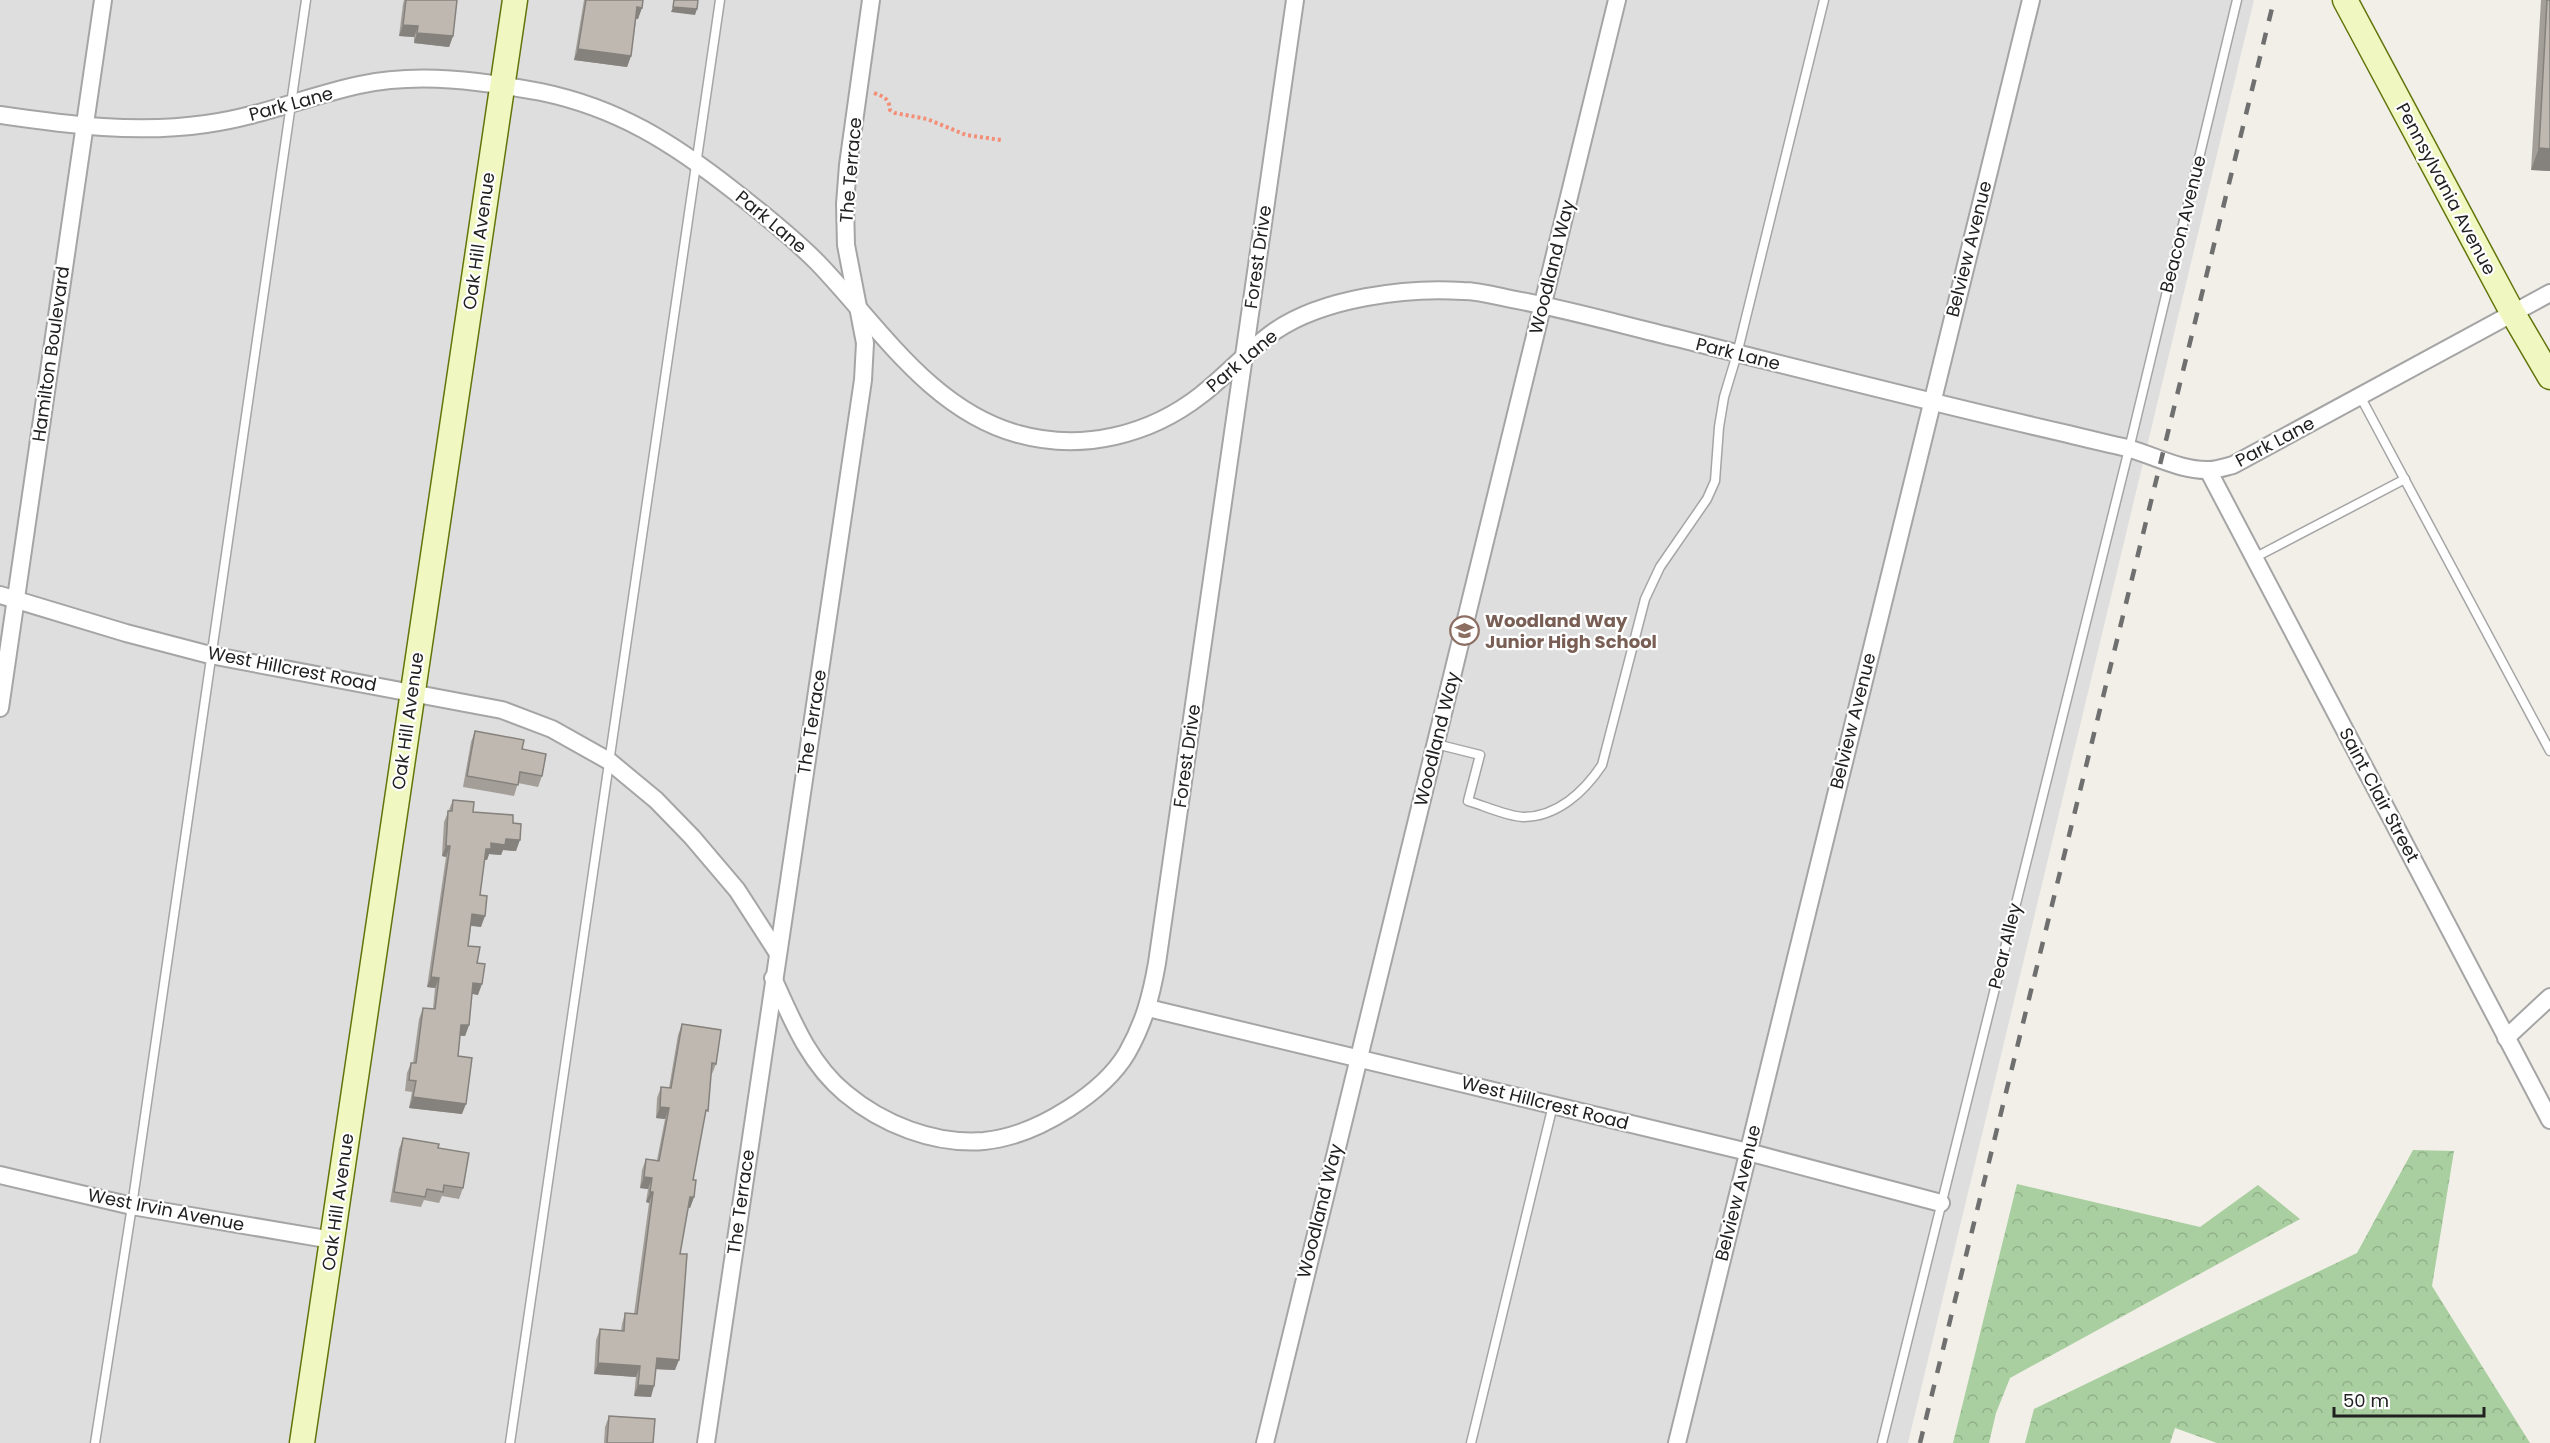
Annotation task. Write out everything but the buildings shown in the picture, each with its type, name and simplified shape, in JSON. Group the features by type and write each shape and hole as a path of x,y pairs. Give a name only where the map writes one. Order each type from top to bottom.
{"street":[{"name":"Hamilton Boulevard","path":"0,708 8,598 103,0"},
{"name":"Oak Hill Avenue","path":"302,1443 515,0"},
{"name":"The Terrace","path":"706,1443 863,380 865,343 845,225 848,165 871,0"},
{"name":"Forest Drive","path":"773,978 795,1027 815,1061 844,1092 873,1115 909,1130 946,1139 984,1141 1022,1132 1052,1119 1082,1101 1126,1054 1148,1008 1157,963 1295,0"},
{"name":"Woodland Way","path":"1265,1443 1617,0"},
{"name":"Belview Avenue","path":"1677,1443 2031,0"},
{"name":"Pennsylvania Avenue","path":"2345,0 2512,312 2550,377"},
{"name":"Park Lane","path":"0,115 83,127 180,127 212,123 291,105 358,85 446,79 502,86 570,99 605,109 647,130 696,161 782,230 813,258 913,367 941,393 978,418 1018,434 1061,441 1108,438 1134,432 1166,417 1198,398 1278,329 1323,309 1364,298 1418,291 1468,291 1542,304 1931,403 2129,449 2161,460 2208,470 2233,465 2550,293"},
{"name":"Saint Clair Street","path":"2208,470 2550,1120"},
{"name":"West Hillcrest Road","path":"8,598 210,654 502,710 552,729 609,761 656,800 692,837 737,890 777,952"},
{"path":"2506,1038 2550,997"},
{"name":"West Hillcrest Road","path":"1148,1008 1748,1152 1941,1203"},
{"name":"West Irvin Avenue","path":"0,1175 132,1206 332,1240"}],"lane":[{"path":"95,1443 132,1206 306,0"},
{"path":"510,1443 720,0"},
{"path":"1436,744 1480,755 1468,801 1520,817 1541,815 1570,802 1589,785 1602,765 1645,598 1660,567 1707,499 1715,481 1724,397 1737,354 1824,0"},
{"name":"Beacon Avenue","path":"2129,449 2237,0"},
{"path":"2361,396 2550,751"},
{"name":"Pear Alley","path":"1882,1443 2129,449"},
{"path":"2254,558 2405,479"},
{"path":"1471,1443 1553,1105"}],"path":[{"path":"859,87 885,97 889,102 890,110 895,113 927,119 966,135 1001,140"}],"shaded area":[{"path":"0,0 2254,0 1908,1443 0,1443"}],"green space":[{"path":"2413,1150 2454,1151 2432,1286 2530,1443 2217,1443 2175,1428 2170,1443 2025,1443 2034,1409 2357,1253"},
{"path":"2017,1184 2200,1227 2258,1185 2300,1219 2010,1378 1996,1413 1989,1443 1953,1443"}],"railway":[{"path":"1920,1443 2274,0"}],"place":[{"name":"Woodland Way Junior High School","path":"1464,631"}]}
